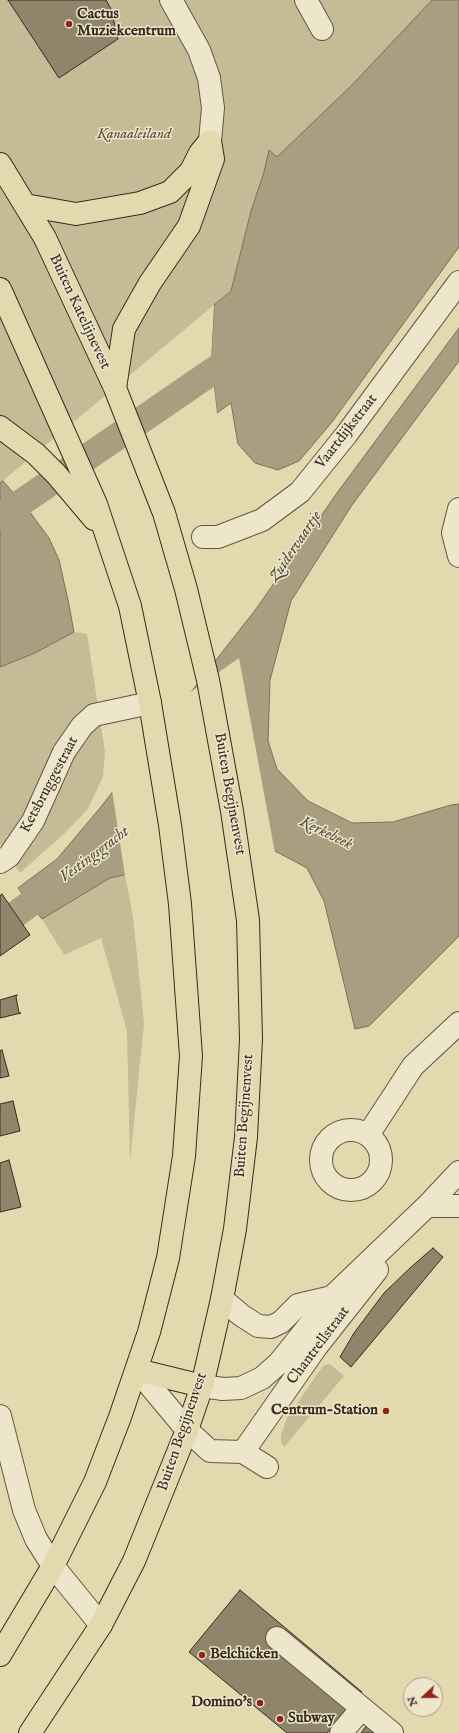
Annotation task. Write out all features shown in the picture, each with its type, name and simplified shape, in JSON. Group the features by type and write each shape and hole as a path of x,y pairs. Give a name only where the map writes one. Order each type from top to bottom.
{"main road":[{"path":"25,205 76,214 140,203 170,192 191,171 200,153 210,141"},
{"path":"115,388 124,329 150,283 189,226 213,159 210,141"},
{"name":"Buiten Katelijnevest","path":"0,164 46,238 115,388 146,466"},
{"path":"0,289 64,430 91,507 107,535 130,606 152,711 170,825 180,904 191,1056 184,1156 168,1258 149,1332 137,1370 95,1482 52,1566 0,1655"},
{"path":"0,427 36,454 91,507"},
{"name":"Buiten Begijnenvest","path":"30,1733 101,1625 134,1561 187,1430 202,1386 222,1299 235,1228 246,1137 251,1039 248,920 244,887 208,680 186,589 164,513 146,466"},
{"path":"137,1370 202,1386"}],"street":[{"path":"171,0 199,50 209,78 213,108 210,141"},
{"path":"306,0 322,29"},
{"name":"Vaartdijkstraat","path":"202,537 218,537 262,520 300,492 346,435 459,282"},
{"path":"459,510 453,534 459,556"},
{"name":"Ketsbruggestraat","path":"0,862 9,856 33,821 64,752 82,726 94,715 115,710 152,711"},
{"path":"368,1135 413,1066 459,1023"},
{"name":"Chantrellstraat","path":"202,1386 223,1389 241,1388 262,1378 279,1363 332,1297 427,1206 459,1172"},
{"path":"427,1206 459,1206"},
{"name":"Chantrellstraat","path":"243,1452 317,1346 427,1206"},
{"path":"222,1299 241,1315 258,1326 271,1327 281,1322 298,1305 332,1297"},
{"path":"137,1370 187,1430 210,1451 243,1452 267,1467"},
{"path":"0,1416 24,1510 36,1539 52,1566 101,1625"},
{"path":"277,1638 392,1733"},
{"path":"341,1733 362,1708"}],"green space":[{"name":"Kanaaleiland","path":"0,0 432,0 353,85 277,158 269,151 264,172 251,211 231,291 0,483"},
{"path":"74,632 87,634 105,752 103,777 87,810 66,832 20,873 0,844 0,667 35,653"},
{"path":"125,875 133,917 144,1023 130,1162 127,1031 101,938 64,955 42,919 110,878"},
{"path":"330,1364 344,1376 284,1447 281,1442 281,1435 287,1418 320,1370 324,1365"}],"water":[{"path":"432,0 459,0 459,247 332,422 299,461 278,470 255,463 238,444 231,403 217,413 211,361 214,305 231,291 251,211 264,172 269,150 277,157 353,84"},
{"name":"Kerkebeek","path":"459,328 459,361 352,505 291,601 270,680 268,741 277,769 308,801 352,823 393,822 459,804 459,936 369,1026 355,1029 324,901 307,868 275,851 209,856 110,878 42,919 18,888 57,859 100,808 256,609 337,493"},
{"path":"3,481 29,511 49,538 59,560 74,632 35,653 0,667 0,483"}],"pier":[{"path":"214,305 211,361 217,413 215,415 209,361 212,307"},
{"path":"239,658 275,853 209,858 125,876 112,790 186,695"}],"building":[{"name":"Cactus Muziekcentrum","path":"8,0 106,0 111,9 118,39 59,78"},
{"path":"2,894 30,935 0,956 0,896"},
{"path":"17,995 16,997 19,1013 21,1013 0,1018 0,1000"},
{"path":"2,1050 9,1076 0,1078 0,1051"},
{"path":"13,1101 20,1131 0,1136 0,1104"},
{"path":"9,1160 21,1207 0,1212 0,1163"},
{"path":"433,1248 443,1257 351,1367 340,1357 354,1333 384,1293"},
{"path":"240,1590 362,1692 327,1733 287,1733 189,1652"},
{"path":"367,1725 377,1733 361,1733"}],"waterway":[{"path":"0,517 229,360 240,347"},
{"name":"Vestingsgracht","path":"0,926 59,882"}],"place":[{"name":"Cactus Muziekcentrum","path":"69,24"},
{"name":"Centrum-Station","path":"386,1411"},
{"name":"Belchicken","path":"202,1655"},
{"name":"Domino's","path":"260,1703"},
{"name":"Subway","path":"280,1719"}],"water label":[{"name":"Zuidervaartje","path":"296,547"}]}
